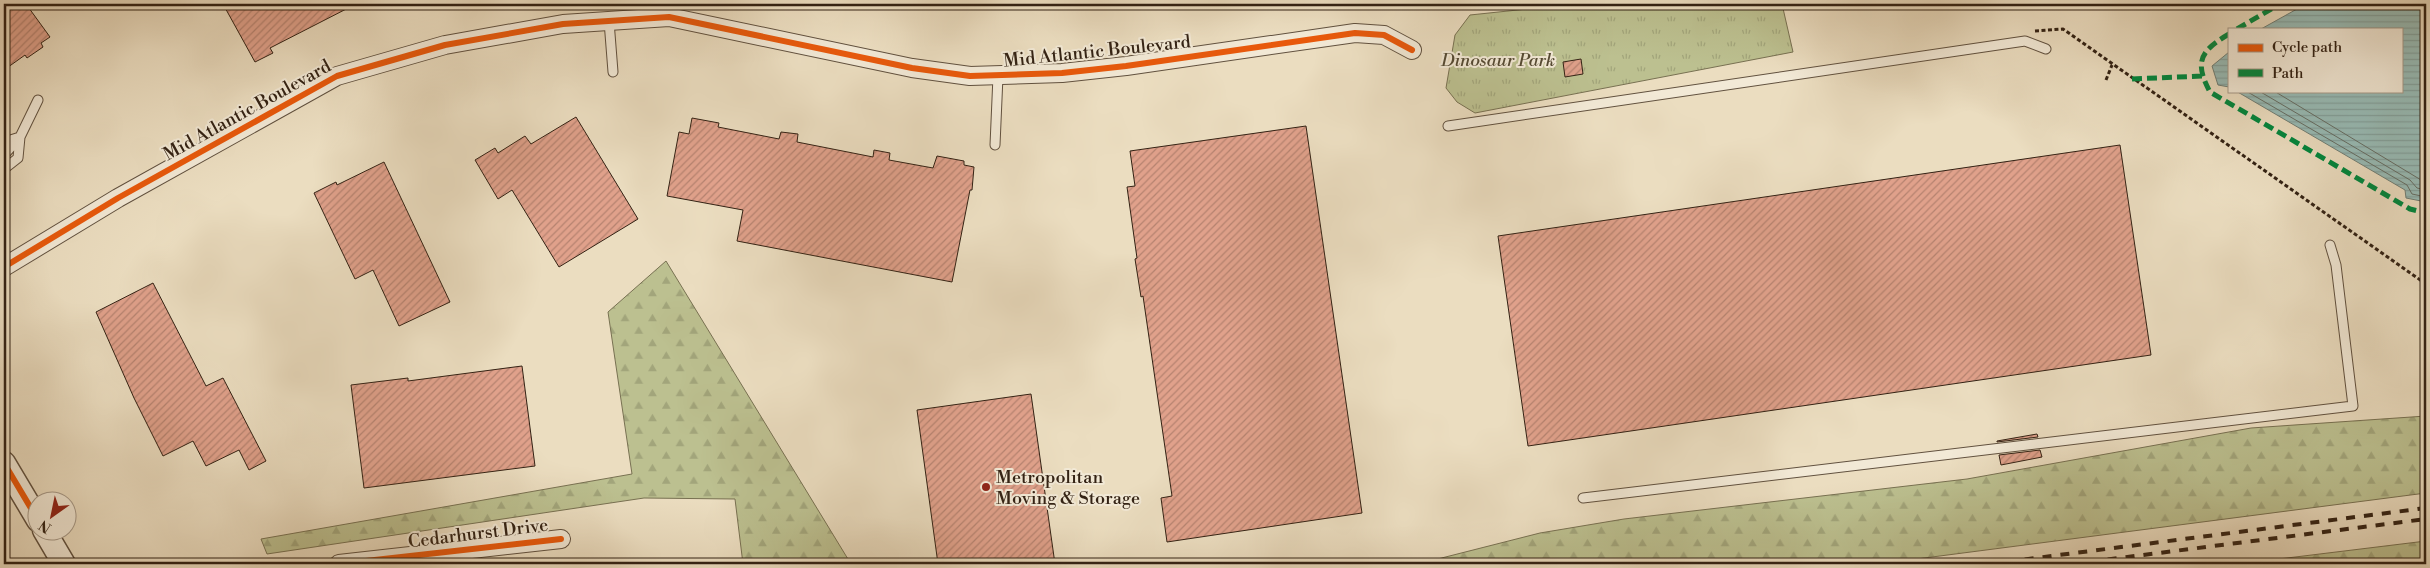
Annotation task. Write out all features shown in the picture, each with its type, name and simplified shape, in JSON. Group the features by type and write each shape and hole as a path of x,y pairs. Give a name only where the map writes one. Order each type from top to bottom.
{"street":[{"name":"Mid Atlantic Boulevard","path":"4,267 118,198 337,76 445,45 563,24 669,16 912,68 970,76 998,76 1126,66 1355,33 1384,35 1412,50"},
{"path":"4,463 28,503"},
{"name":"Cedarhurst Drive","path":"339,564 561,539"},
{"path":"50,540 64,564"}],"lane":[{"path":"609,21 613,72"},
{"path":"1448,126 2026,41 2046,49"},
{"path":"995,145 998,76"},
{"path":"4,154 20,137 38,100"},
{"path":"4,142 20,137"},
{"path":"4,147 20,137"},
{"path":"4,169 18,158 20,137"},
{"path":"1583,498 2353,406 2336,265 2330,245"}],"path":[{"path":"2031,31 2062,29 2426,284"},
{"path":"2106,80 2112,65"}],"green space":[{"name":"Dinosaur Park","path":"1534,4 1782,4 1793,52 1475,113 1457,102 1446,88 1455,35 1470,15 1527,9"},
{"path":"666,261 851,564 743,564 735,499 644,498 267,554 261,539 632,474 608,312"},
{"path":"2426,416 2426,493 1878,564 1418,564 1540,533 1624,519 1967,479 2251,428"},
{"path":"2426,541 2426,564 2238,564"}],"water":[{"path":"2306,4 2426,4 2426,202 2406,198 2405,190 2238,92 2402,92 2402,28 2263,28"},
{"path":"2228,53 2228,87 2218,85 2212,66"}],"building":[{"path":"4,4 26,4 50,37 41,43 43,47 27,58 25,55 4,70"},
{"path":"223,4 356,4 270,48 273,53 255,62"},
{"path":"1581,59 1583,74 1565,77 1563,62"},
{"path":"576,117 638,219 559,267 512,190 498,199 475,160 495,148 498,153 525,136 531,144"},
{"path":"692,118 719,123 718,127 779,139 781,132 798,134 797,142 873,157 874,150 890,153 889,160 933,168 937,156 964,161 964,165 974,167 972,190 970,190 952,282 737,241 743,210 667,196 679,132 689,134"},
{"path":"1306,126 1362,513 1167,542 1161,498 1172,496 1143,296 1141,297 1135,259 1137,258 1127,187 1135,186 1130,151"},
{"path":"2120,145 2151,355 1528,446 1498,236"},
{"path":"384,162 450,302 399,326 373,270 355,279 314,193 336,182 337,185"},
{"path":"153,283 206,386 223,378 266,461 249,470 239,450 206,466 193,441 163,456 134,398 96,312"},
{"path":"522,366 535,466 364,488 351,385 408,378 408,381"},
{"name":"Metropolitan Moving & Storage","path":"1031,394 1055,564 938,564 917,410"},
{"path":"2037,434 2038,437 1997,442 1997,441"},
{"path":"2040,450 2042,457 2001,465 1999,455"}],"railway":[{"path":"1989,564 2426,508"},
{"path":"2072,564 2426,519"}],"marked path":[{"path":"2239,28 2280,4"},
{"path":"2228,35 2212,46 2203,58 2201,65 2202,73 2210,92 2410,209 2426,213"},
{"path":"2132,79 2202,76"}],"cycle path":[{"path":"4,267 118,198 337,76 445,45 563,24 669,17 912,68 970,76 1062,73 1126,66 1355,33 1384,35 1412,50"},
{"path":"4,463 28,503"},
{"path":"339,564 561,539"}],"place":[{"name":"Metropolitan Moving & Storage","path":"986,487"}]}
